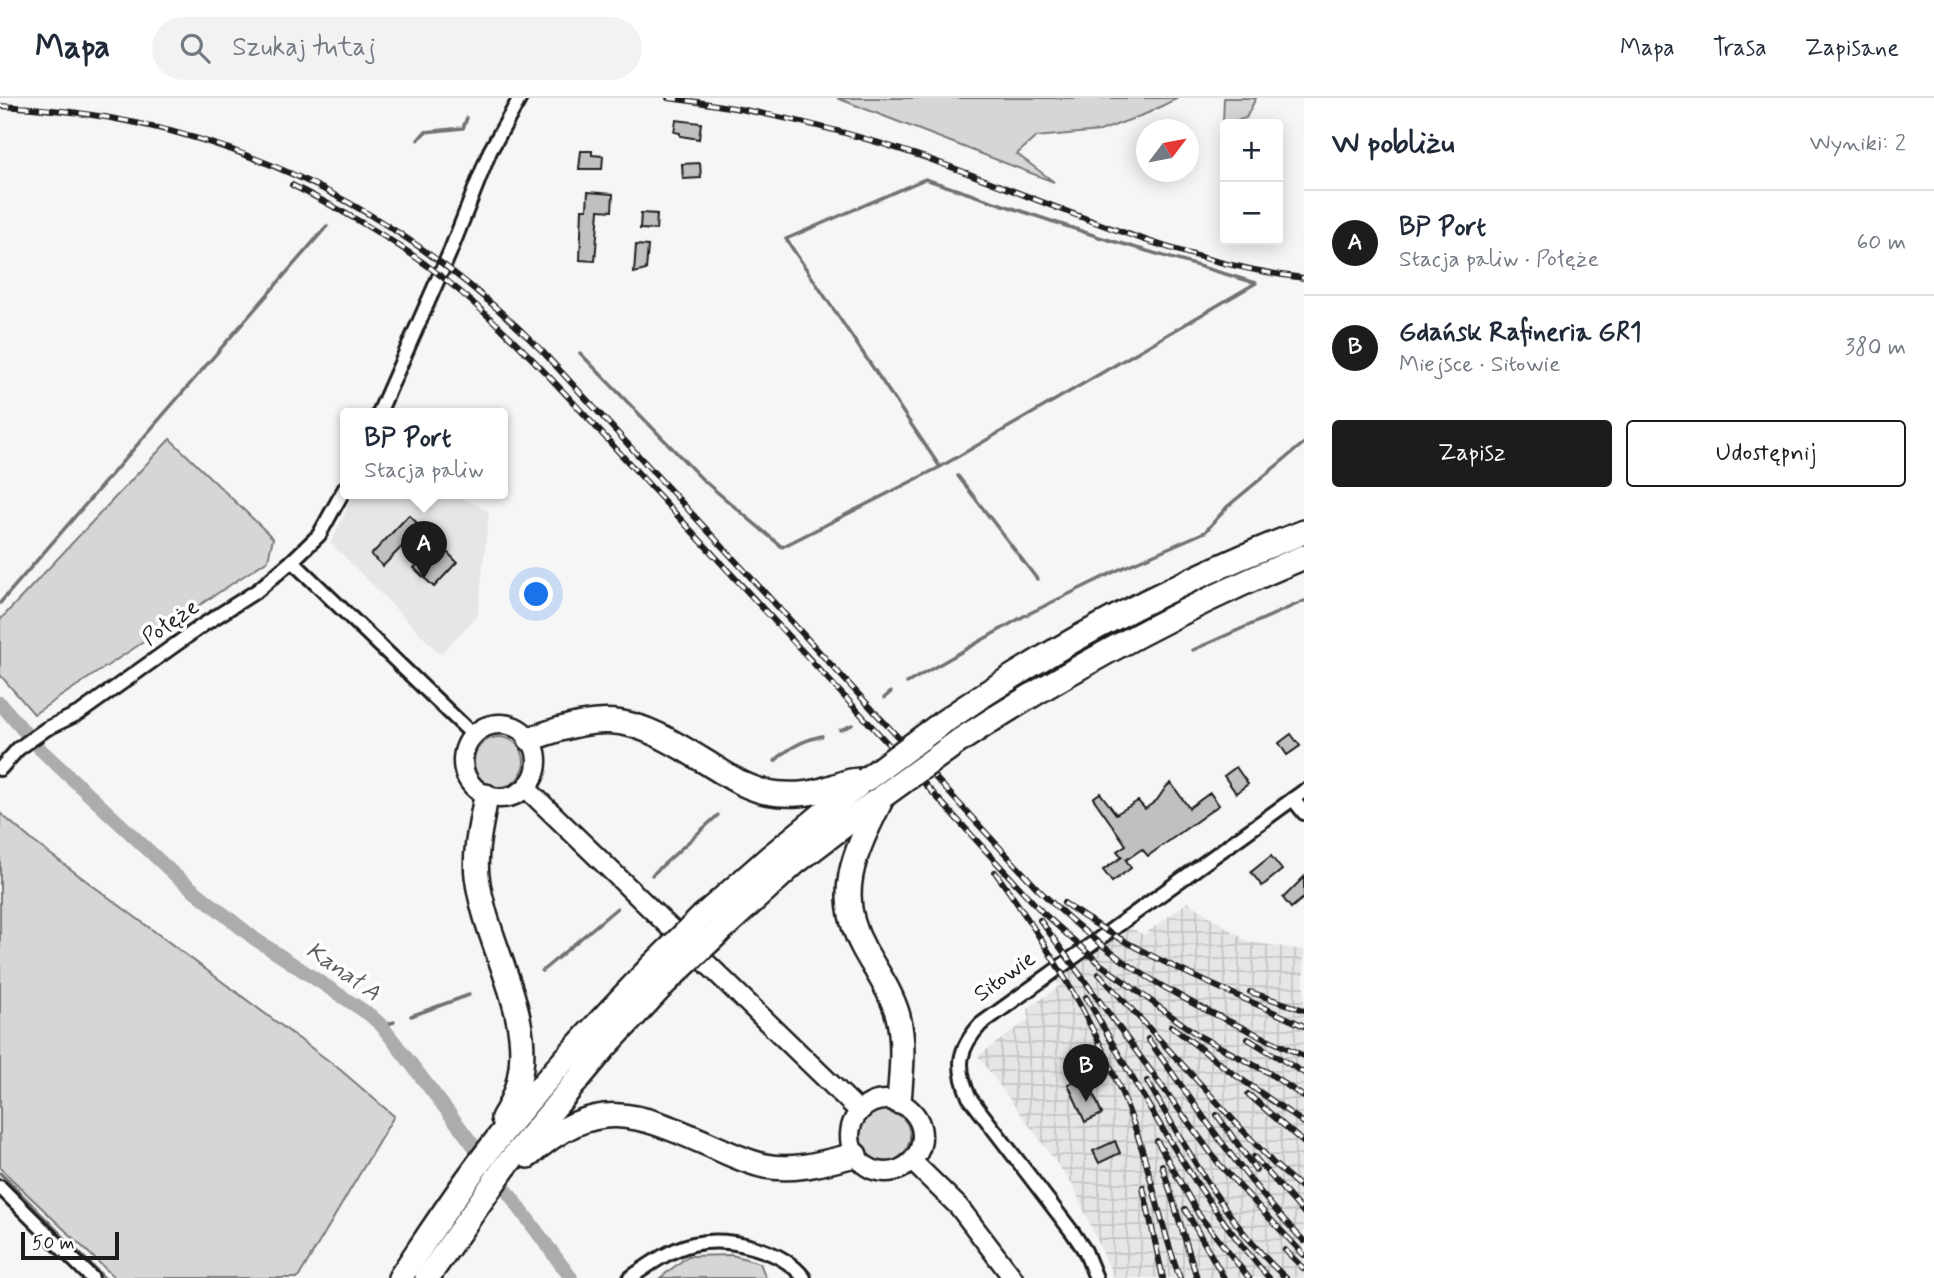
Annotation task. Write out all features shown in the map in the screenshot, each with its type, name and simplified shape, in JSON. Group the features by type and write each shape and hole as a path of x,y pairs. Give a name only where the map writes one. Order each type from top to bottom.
{"highway":[{"path":"400,1278 444,1211 492,1146 601,1019 660,973 823,812 942,723 1054,651 1139,605 1298,531"},
{"path":"712,923 958,741 1034,694 1128,640 1195,606 1304,557"},
{"path":"530,739 581,723 615,721 640,727 669,740 733,779 767,792 789,795 810,793 851,779 865,780"},
{"path":"486,796 477,874 482,901 522,1033 523,1059 519,1087 513,1102 492,1135 492,1146"},
{"path":"883,796 854,858 848,888 857,936 886,987 898,1016 902,1044 899,1102"},
{"path":"427,1278 504,1168 660,973"},
{"path":"504,1168 521,1163 549,1138 565,1128 579,1122 619,1114 664,1125 745,1161 766,1166 801,1167 855,1155"}],"street":[{"path":"381,408 454,243 490,151 520,98"},
{"name":"Połęże","path":"0,769 18,750 46,729 81,712 203,625 258,590 319,536 340,497"},
{"path":"292,561 473,735"},
{"path":"498,724 516,727 530,739 537,755 537,764 531,781 519,793 503,798 486,796 468,780 463,765 465,749 473,735 498,724"},
{"path":"526,788 859,1111"},
{"path":"1299,795 1304,813"},
{"name":"Sitowie","path":"1096,1278 1085,1251 1073,1233 980,1115 969,1097 961,1079 960,1060 968,1038 981,1024 1299,795"},
{"path":"882,1100 899,1102 917,1117 922,1140 918,1152 912,1161 895,1171 868,1168 855,1155 849,1137 850,1127 859,1111 866,1105 882,1100"},
{"path":"912,1161 959,1207 1013,1278"},
{"path":"0,1187 92,1278"},
{"path":"630,1278 662,1256 694,1244 736,1242 773,1254 799,1271 804,1278"}],"shaded area":[{"path":"837,98 1178,98 1148,113 1100,131 1036,137 1017,154 1054,182"},
{"path":"1224,98 1256,98 1246,118 1223,119"},
{"path":"170,439 273,538 268,560 34,714 0,675 0,620"},
{"path":"351,499 464,499 489,511 478,615 440,654 331,543"},
{"path":"499,737 517,744 524,762 517,780 499,787 481,780 474,762 481,744"},
{"path":"0,813 34,842 337,1067 394,1116 298,1278 115,1278 0,1168"},
{"path":"1188,902 1249,942 1304,950 1304,1278 1114,1278 1072,1184 978,1056 1029,1019 1028,1009 1059,986 1056,980 1127,926 1144,935"},
{"path":"884,1110 894,1112 902,1118 908,1126 908,1146 902,1154 894,1160 884,1162 874,1160 866,1154 860,1146 858,1136 860,1126 866,1118 874,1112"},
{"path":"732,1255 760,1263 766,1278 660,1278 688,1256"}],"building":[{"path":"676,120 701,123 699,139 680,136 680,133 674,132"},
{"path":"581,151 592,151 592,155 603,156 602,169 579,169"},
{"path":"700,163 701,178 683,179 682,164"},
{"path":"588,192 613,194 612,211 599,210 595,261 580,260 582,209 587,209"},
{"path":"641,213 657,214 656,230 640,229"},
{"path":"636,245 648,246 646,270 634,273"},
{"path":"409,515 421,527 383,566 371,555"},
{"path":"438,543 457,562 434,587 414,568"},
{"path":"1291,734 1300,746 1287,755 1279,743"},
{"path":"1236,767 1248,784 1236,793 1224,776"},
{"path":"1171,783 1189,808 1210,793 1219,805 1148,856 1142,849 1126,860 1131,868 1112,882 1103,870 1122,857 1117,851 1126,845 1093,798 1100,793 1116,814 1138,801 1145,809 1157,800"},
{"path":"1271,856 1282,870 1262,886 1251,872"},
{"path":"1304,877 1304,901 1302,899 1291,908 1283,898"},
{"path":"1086,1076 1102,1114 1085,1122 1068,1084"},
{"path":"1115,1141 1120,1153 1099,1163 1093,1151"}],"waterway":[{"path":"418,140 425,132 463,128 467,118"},
{"path":"925,179 1099,237 1256,283 940,467 786,239 925,179"},
{"path":"0,603 327,226"},
{"path":"580,353 703,480 782,547 940,467"},
{"path":"907,683 1024,616 1120,569 1205,532 1228,506 1304,443"},
{"path":"958,476 1037,579"},
{"path":"1193,650 1304,601"},
{"path":"884,698 891,692"},
{"name":"Kanał A","path":"0,703 24,731"},
{"path":"840,730 852,725"},
{"path":"775,761 797,745 822,736"},
{"name":"Kanał A","path":"40,749 176,876 255,939 370,1015 382,1026 571,1278"},
{"path":"652,875 718,815"},
{"path":"542,971 617,908"},
{"path":"411,1016 469,995"},
{"path":"382,1026 394,1022"},
{"path":"0,1173 104,1278"}],"railway":[{"path":"668,98 766,114 863,138 926,158 1159,245 1206,259 1304,278"},
{"path":"0,106 79,113 154,127 226,148 295,175 361,209 424,250 484,297 542,351 1053,903 1086,933 1158,984 1304,1056"},
{"path":"292,185 406,250 468,298 520,346 852,705"},
{"path":"846,698 1042,912 1100,964 1199,1036 1269,1073 1304,1097"},
{"path":"995,872 1055,962 1107,1058 1140,1144 1180,1278"},
{"path":"1064,903 1151,955 1304,1026"},
{"path":"1040,920 1219,1164 1304,1255"},
{"path":"1099,974 1273,1163 1304,1190"},
{"path":"1250,992 1304,1010"},
{"path":"1086,997 1170,1142 1217,1212 1269,1278"},
{"path":"1171,1026 1304,1123"},
{"path":"1148,1039 1241,1168 1304,1241"},
{"path":"1248,1039 1304,1073"},
{"path":"1147,1081 1209,1185 1245,1234 1286,1278"},
{"path":"1248,1094 1304,1143"},
{"path":"1217,1115 1256,1170"},
{"path":"1157,1141 1199,1215 1249,1278"},
{"path":"1254,1157 1304,1213"},
{"path":"1162,1165 1197,1278"},
{"path":"1143,1187 1163,1278"},
{"path":"1185,1209 1224,1278"},
{"path":"1285,1250 1304,1269"}],"place":[{"name":"BP Port","path":"424,579"},
{"name":"Gdańsk Rafineria GR1","path":"1086,1102"}]}
